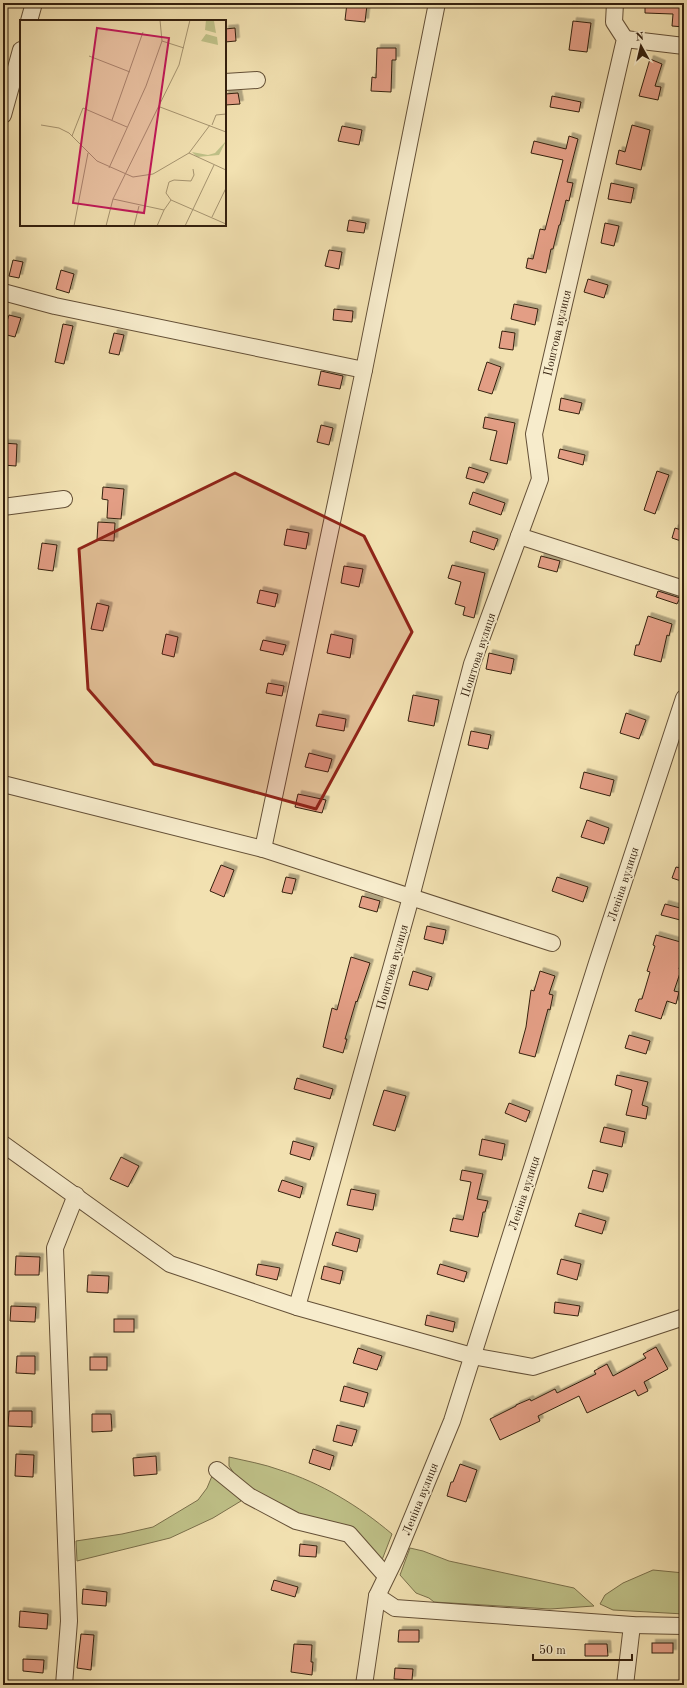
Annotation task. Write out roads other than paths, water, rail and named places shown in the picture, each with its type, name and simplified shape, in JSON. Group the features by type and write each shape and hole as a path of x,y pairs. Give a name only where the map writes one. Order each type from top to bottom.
{"street":[{"path":"29,20 34,3"},
{"path":"263,849 364,370 437,3"},
{"path":"614,3 614,22 625,39 684,46"},
{"name":"Поштова вулиця","path":"297,1307 412,897 472,664 540,479 534,434 625,39"},
{"path":"3,115 16,85 20,57"},
{"path":"226,82 257,80"},
{"path":"3,292 54,306 364,370"},
{"path":"3,507 64,499"},
{"path":"519,536 684,589"},
{"name":"Леніна вулиця","path":"364,1685 377,1596 452,1421 597,963 684,698"},
{"path":"3,784 263,849 552,943"},
{"path":"3,1144 170,1264 297,1307 472,1356 532,1367 684,1317"},
{"path":"64,1685 69,1621 55,1248 76,1195"},
{"path":"217,1470 249,1496 296,1521 349,1534 386,1576"},
{"path":"377,1596 395,1608 632,1625 684,1626"},
{"path":"625,1685 632,1625"}]}
